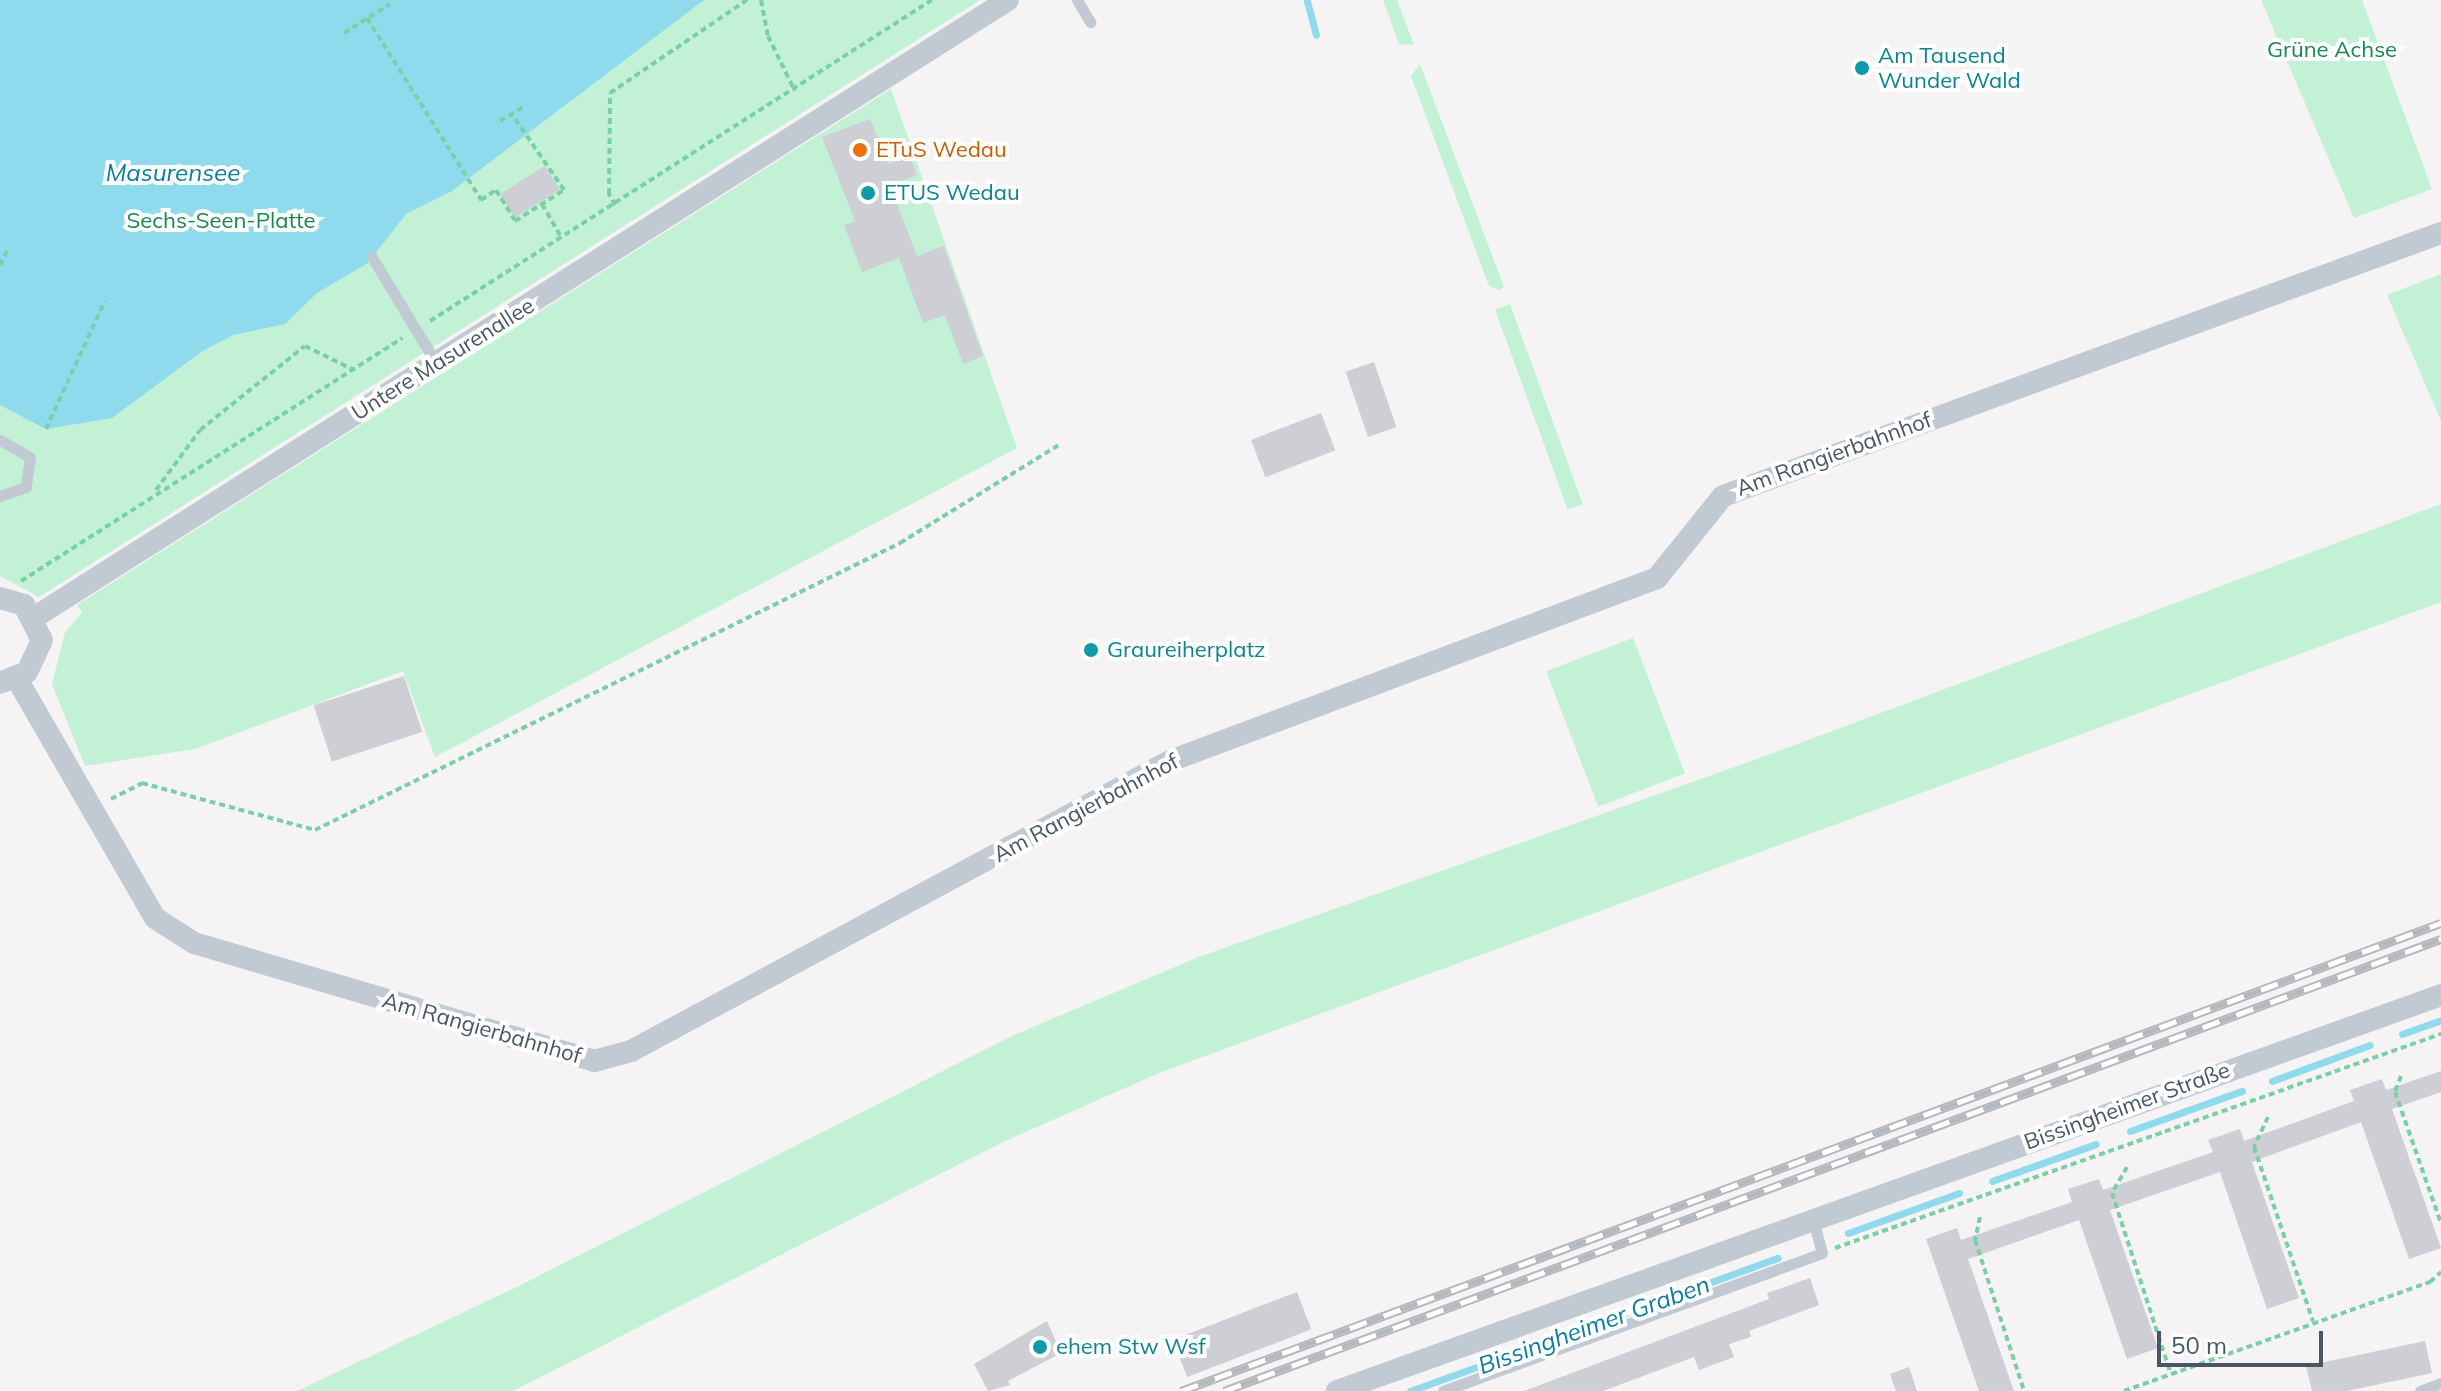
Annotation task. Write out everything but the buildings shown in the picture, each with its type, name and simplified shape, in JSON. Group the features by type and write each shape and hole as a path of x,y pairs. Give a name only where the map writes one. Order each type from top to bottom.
{"street":[{"name":"Untere Masurenallee","path":"35,617 1008,0"},
{"name":"Am Rangierbahnhof","path":"9,681 91,809 155,918 194,943 594,1061 631,1051 1170,761 1657,578 1723,496 2441,233"},
{"path":"0,598 24,605 35,617 40,652 9,681"},
{"name":"Bissingheimer Straße","path":"1337,1391 2441,995"}],"lane":[{"path":"1077,0 1090,22"},
{"path":"372,257 436,363"},
{"path":"0,440 30,457 26,487 0,496"},
{"path":"1443,1391 1822,1253 1813,1219"},
{"path":"2420,1391 2441,1383"}],"path":[{"path":"615,205 609,194 610,93 747,0"},
{"path":"761,0 768,36 795,91"},
{"path":"814,79 932,0"},
{"path":"344,33 390,4"},
{"path":"367,18 481,200 496,190 515,221 564,190 512,114"},
{"path":"500,121 523,107"},
{"path":"541,203 563,238"},
{"path":"0,265 7,251"},
{"path":"46,429 105,301"},
{"path":"154,493 200,430 305,346 352,369"},
{"path":"91,809 142,783 315,830 900,543 1060,444"},
{"path":"1822,1253 2441,1034"},
{"path":"2401,1076 2395,1092 2441,1223"},
{"path":"2268,1117 2254,1147 2313,1321"},
{"path":"2127,1167 2112,1193 2170,1371"},
{"path":"1980,1217 1975,1240 2024,1391"},
{"path":"2124,1391 2170,1371 2430,1282 2441,1272"}],"green space":[{"name":"Sechs-Seen-Platte","path":"0,0 980,0 39,597 0,576"},
{"path":"1383,0 1397,0 1414,45 1399,44"},
{"name":"Grüne Achse","path":"2261,0 2362,0 2432,189 2354,218"},
{"path":"1420,64 1504,287 1499,290 1489,286 1411,76"},
{"path":"891,89 1017,448 435,757 403,671 195,749 85,766 52,684 65,632 82,613 77,605"},
{"path":"2441,274 2441,421 2387,295"},
{"path":"1510,304 1583,504 1568,510 1495,309"},
{"path":"2441,504 2441,602 1159,1073 1003,1142 513,1391 297,1391 515,1288 1012,1036 1196,958 1757,759"},
{"path":"1633,638 1685,773 1598,807 1546,671"}],"water":[{"name":"Masurensee","path":"0,0 704,0 452,191 406,214 368,263 317,293 285,324 233,335 201,352 112,418 46,429 0,405"}],"waterway":[{"path":"1307,1 1316,35"},
{"name":"Bissingheimer Graben","path":"2402,1034 2441,1020"},
{"name":"Bissingheimer Graben","path":"2272,1081 2370,1045"},
{"name":"Bissingheimer Graben","path":"2130,1131 2242,1091"},
{"name":"Bissingheimer Graben","path":"1992,1181 2096,1144"},
{"name":"Bissingheimer Graben","path":"1848,1233 1959,1193"},
{"name":"Bissingheimer Graben","path":"1410,1391 1778,1258"}],"railway":[{"path":"1181,1391 2441,923"},
{"path":"1224,1391 2441,939"}],"place":[{"name":"Am Tausend Wunder Wald","path":"1862,68"},
{"name":"ETuS Wedau","path":"860,150"},
{"name":"ETUS Wedau","path":"868,193"},
{"name":"Graureiherplatz","path":"1091,650"},
{"name":"ehem Stw Wsf","path":"1040,1347"}]}
